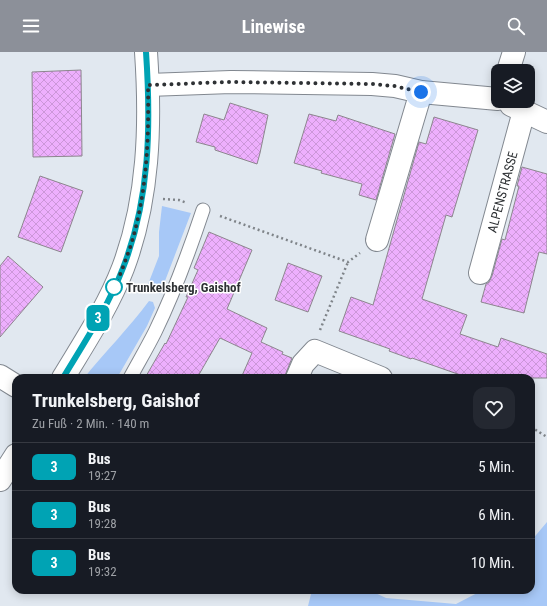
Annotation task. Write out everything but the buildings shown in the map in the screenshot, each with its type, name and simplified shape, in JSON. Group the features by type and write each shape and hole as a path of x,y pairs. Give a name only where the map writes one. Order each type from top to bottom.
{"street":[{"path":"65,374 110,297 123,269 136,228 146,177 148,85 146,52"},
{"path":"510,64 514,52"},
{"path":"148,85 231,82 372,84 394,86 421,92 491,98"},
{"path":"377,240 421,92"},
{"path":"518,108 547,122"},
{"name":"ALPENSTRASSE","path":"480,273 524,111"},
{"path":"299,374 303,364 315,351 371,374"},
{"path":"0,376 12,384"},
{"path":"0,480 12,461"}],"lane":[{"path":"132,374 154,333 171,296 188,256 203,210"}],"path":[{"path":"143,197 179,200 348,262"},
{"path":"315,351 321,328 348,262 377,240"},
{"path":"535,430 547,437"}],"shaded area":[{"path":"162,206 191,213 160,294 147,287 159,256 159,232"},
{"path":"149,301 153,302 155,308 147,326 119,374 87,374"},
{"path":"547,522 547,606 308,606 311,594 378,594 386,598 456,604 475,594 535,594 535,536"}],"bus line":[{"name":"3","path":"65,374 110,297 123,269 136,228 146,177 148,85 146,52"}],"place":[{"name":"Trunkelsberg, Gaishof","path":"114,287"}],"route":[{"path":"114,287 123,269 136,228 143,197 146,177 148,85 231,82 372,84 394,86 421,92"}]}
